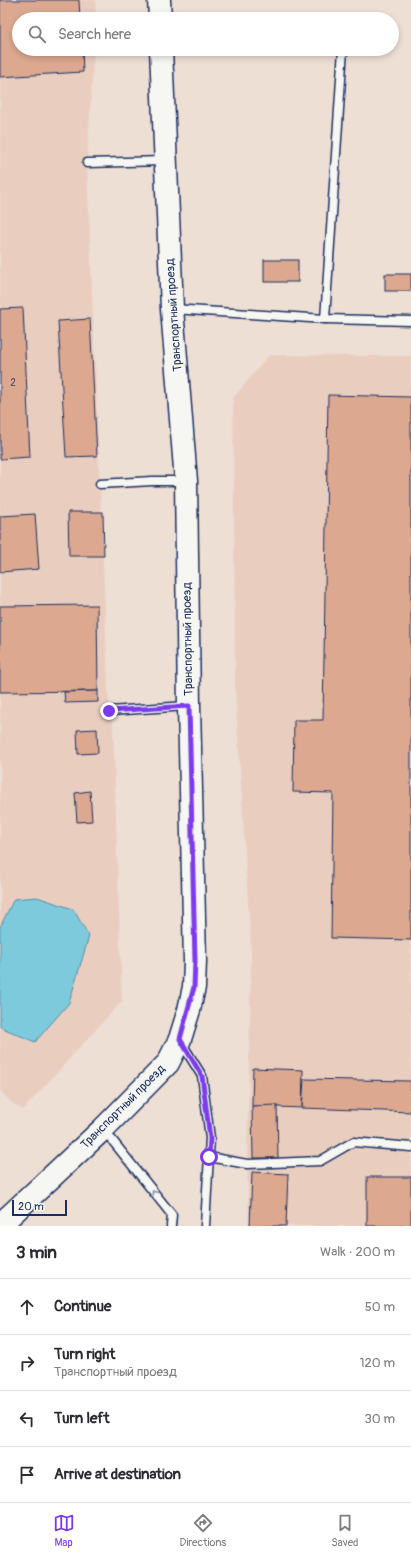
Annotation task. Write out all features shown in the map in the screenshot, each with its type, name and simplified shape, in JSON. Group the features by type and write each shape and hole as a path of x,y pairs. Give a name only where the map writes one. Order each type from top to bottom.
{"main road":[{"path":"159,0 160,12"},
{"name":"Транспортный проезд","path":"0,1225 103,1129 168,1063 180,1039 194,987 195,961 189,706 186,481 172,309 161,56"}],"lane":[{"path":"325,319 343,56"},
{"path":"87,163 165,162"},
{"path":"172,309 325,319 411,321"},
{"path":"100,484 186,481"},
{"path":"109,711 189,706"},
{"path":"180,1039 202,1076 210,1138 205,1226"},
{"path":"103,1129 172,1215 171,1226"},
{"path":"209,1157 247,1164 320,1161 353,1142 411,1146"}],"shaded area":[{"path":"0,0 96,0 95,12 12,12 12,56 94,56 87,163 109,711 113,724 122,1001 23,1110 12,1103 0,1091"},
{"path":"269,355 411,356 411,1226 249,1226 247,1164 251,952 235,690 233,398"}],"water":[{"path":"37,897 73,909 89,936 69,1003 35,1042 0,1027 0,927 14,899"}],"building":[{"path":"0,0 79,0 80,12 12,12 12,56 82,56 83,72 0,77"},
{"path":"264,260 298,260 298,282 264,282"},
{"path":"385,274 411,274 411,291 385,291"},
{"path":"23,308 30,457 0,459 0,309"},
{"path":"90,319 97,456 66,457 58,321"},
{"path":"328,395 411,397 411,940 331,938 333,793 293,792 294,720 323,720"},
{"path":"68,512 103,512 104,556 69,556"},
{"path":"35,514 39,569 0,572 0,516"},
{"path":"97,605 98,691 0,692 0,606"},
{"path":"98,691 98,702 65,703 64,692"},
{"path":"97,729 98,753 78,754 77,730"},
{"path":"90,791 92,821 77,822 75,793"},
{"path":"253,1068 303,1070 302,1108 252,1106"},
{"path":"304,1079 411,1081 411,1112 302,1108"},
{"path":"277,1105 278,1158 253,1158 252,1106"},
{"path":"252,1172 288,1174 286,1226 250,1226"},
{"path":"367,1177 411,1177 411,1226 367,1226"}],"route":[{"path":"109,711 189,706 195,961 194,987 180,1039 202,1076 210,1138 209,1157"}]}
